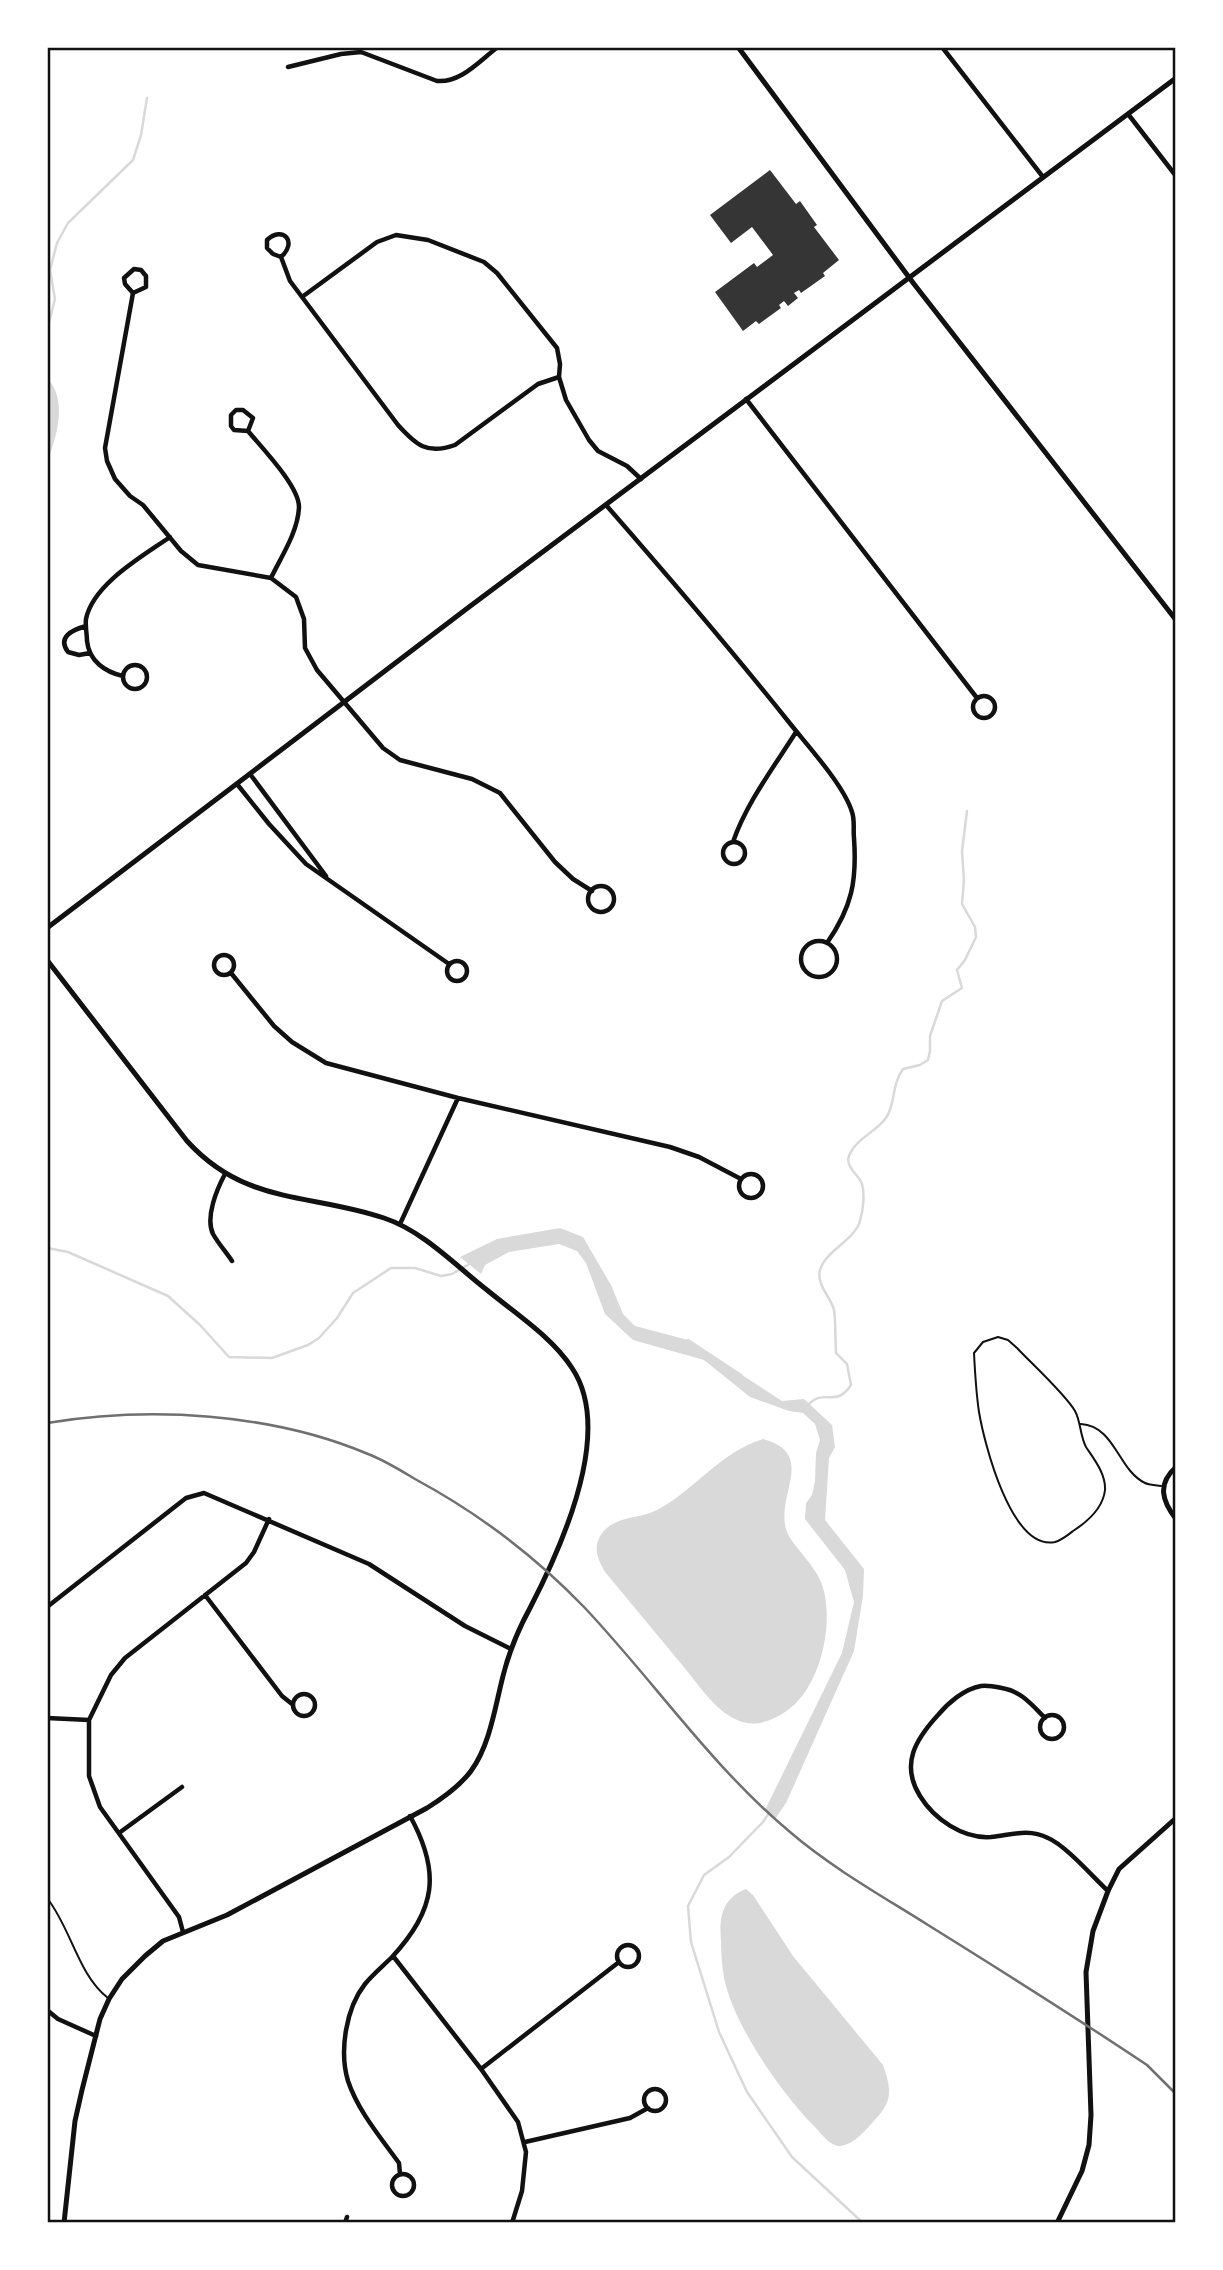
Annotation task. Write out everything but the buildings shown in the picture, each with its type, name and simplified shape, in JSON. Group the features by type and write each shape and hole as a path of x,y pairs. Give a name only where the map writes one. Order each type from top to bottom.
{"street":[{"path":"288,67 361,52 445,82 461,76 497,47"},
{"path":"738,47 908,276 1176,620"},
{"path":"942,47 1043,177"},
{"path":"47,929 908,276 1176,78"},
{"path":"1128,114 1176,176"},
{"path":"280,233 290,244 288,251 281,257 267,248 267,240 280,233"},
{"path":"302,297 377,242 396,235 428,240 484,262 497,273 557,348 559,377 566,400 598,451 626,466 641,479"},
{"path":"281,257 289,281 398,425 418,445 428,449 443,449 455,445 537,384 559,377"},
{"path":"134,269 141,270 146,276 146,287 133,293 125,284 124,278 134,269"},
{"path":"133,293 105,448 115,480 143,505 181,551 198,565 271,578 296,597 304,619 305,648 317,670 383,748 400,760 472,779 500,793 555,862 573,879 592,891"},
{"path":"746,399 977,698"},
{"path":"248,431 253,418 243,410 236,410 231,415 231,426 234,430 248,431 291,486 299,506 291,539 271,578"},
{"path":"606,505 711,625 842,791 853,813 855,857 852,894 841,921 827,943"},
{"path":"123,676 113,674 98,664 90,653 86,618 94,601 109,582 170,537"},
{"path":"86,626 69,633 64,638 64,646 68,652 79,655 90,653"},
{"path":"137,665 144,669 147,680 143,687 135,690 127,687 123,676 130,666 137,665"},
{"path":"985,695 992,698 995,705 992,715 984,718 975,713 973,704 977,698 985,695"},
{"path":"733,842 742,845 745,852 744,859 737,864 727,862 723,854 726,845 733,842 753,798 796,732"},
{"path":"250,774 328,879"},
{"path":"237,784 306,864 449,964"},
{"path":"603,887 610,890 614,902 610,909 602,912 591,907 588,899 592,891 603,887"},
{"path":"818,941 827,943 836,954 836,965 829,975 811,976 801,962 803,951 818,941"},
{"path":"222,955 231,957 234,967 231,973 218,973 214,964 216,958 222,955"},
{"path":"47,961 187,1141 205,1160 243,1184 400,1224 449,1259 536,1331 567,1362 580,1383 589,1424 584,1464 565,1531 510,1649 486,1741 477,1761 454,1789 410,1816 227,1915 163,1941 122,1979 109,1999 96,2036 75,2121 64,2223"},
{"path":"455,961 464,964 467,970 463,979 457,981 448,977 446,970 449,964 455,961"},
{"path":"231,973 274,1026 308,1053 326,1063 458,1098 670,1147 699,1157 741,1179"},
{"path":"400,1224 458,1098"},
{"path":"225,1174 214,1201 211,1224 212,1232 232,1261"},
{"path":"747,1174 758,1175 764,1185 762,1193 750,1199 743,1195 739,1187 741,1179 747,1174"},
{"path":"1176,1467 1167,1476 1163,1486 1165,1503 1176,1519"},
{"path":"47,1607 186,1498 204,1493 369,1564 466,1626 510,1649"},
{"path":"183,1932 179,1917 100,1807 89,1776 89,1720 111,1675 125,1658 250,1558 269,1519"},
{"path":"205,1595 282,1696 292,1704 294,1711 302,1716 311,1714 314,1708 314,1701 306,1694 296,1698 292,1704"},
{"path":"1045,1718 1022,1695 1003,1688 982,1686 964,1693 947,1705 919,1736 912,1753 911,1771 914,1783 927,1806 949,1825 976,1836 988,1837 1019,1832 1035,1833 1051,1839 1108,1891"},
{"path":"1052,1716 1062,1721 1064,1728 1059,1738 1051,1739 1041,1732 1041,1724 1045,1718 1052,1716"},
{"path":"47,1718 89,1720"},
{"path":"119,1833 182,1787"},
{"path":"400,2174 400,2163 355,2097 347,2074 344,2050 358,1996 373,1974 393,1956 414,1930 429,1897 427,1854 410,1816"},
{"path":"1057,2223 1082,2171 1089,2145 1091,2115 1087,1960 1093,1931 1119,1869 1176,1818"},
{"path":"631,1945 638,1950 639,1960 634,1966 624,1967 619,1962 617,1954 623,1946 631,1945"},
{"path":"393,1956 481,2068 510,2109 525,2142 522,2191 512,2223"},
{"path":"481,2068 619,1962"},
{"path":"47,2010 58,2019 96,2036"},
{"path":"656,2089 663,2092 666,2098 663,2108 654,2111 648,2108 644,2101 647,2092 656,2089"},
{"path":"525,2142 630,2118 648,2108"},
{"path":"400,2174 408,2175 414,2183 410,2193 402,2196 396,2194 391,2186 393,2179 400,2174"}],"lane":[{"path":"998,1337 1008,1340 1074,1409 1080,1424 1082,1437 1102,1474 1105,1489 1101,1503 1089,1520 1065,1537 1053,1542 1040,1539 1018,1521 991,1466 979,1415 975,1353 983,1342 998,1337"},
{"path":"1080,1424 1089,1424 1103,1432 1134,1474 1144,1483 1163,1486"},
{"path":"47,1898 58,1913 95,1984 109,1999"}],"shaded area":[{"path":"47,378 57,396 59,418 47,462"},
{"path":"560,1228 583,1237 611,1285 623,1314 635,1326 688,1340 782,1401 804,1399 832,1425 835,1447 829,1458 825,1520 864,1569 863,1596 854,1651 786,1803 775,1819 765,1810 842,1653 854,1602 845,1570 805,1519 806,1503 812,1495 815,1481 816,1453 820,1440 815,1424 803,1413 789,1411 750,1397 704,1360 633,1340 605,1314 586,1263 577,1251 559,1244 509,1252 485,1265 481,1274 460,1257 497,1239"},
{"path":"763,1439 779,1446 788,1454 791,1476 784,1516 786,1529 821,1582 827,1615 826,1634 816,1671 797,1702 779,1716 761,1723 748,1723 727,1715 707,1696 605,1572 597,1547 603,1532 614,1523 657,1510 734,1453"},
{"path":"746,1889 753,1895 793,1956 883,2065 889,2089 887,2102 880,2115 849,2144 839,2146 831,2143 798,2109 759,2055 737,2016 724,1978 722,1917 727,1903"}],"waterway":[{"path":"47,330 55,299 50,270 57,243 68,223 133,160 141,135 147,98"},
{"path":"808,1405 820,1398 840,1396 851,1385 847,1364 836,1353 834,1310 819,1275 823,1263 857,1228 861,1217 863,1188 849,1164 849,1156 856,1145 886,1118 903,1069 928,1060 930,1036 942,1001 962,988 957,970 976,937 975,927 962,904 962,851 967,811"},
{"path":"47,1248 68,1252 168,1296 200,1325 229,1357 272,1358 308,1345 319,1338 337,1318 353,1293 391,1268 415,1268 441,1276 452,1274 471,1263"},
{"path":"688,1340 741,1375"},
{"path":"769,1813 729,1857 704,1875 688,1906 691,1942 719,2032 747,2092 792,2157 863,2223"}],"railway":[{"path":"47,1423 127,1415 168,1415 210,1417 291,1429 368,1454 438,1492 504,1536 565,1588 610,1635 709,1752 790,1832 858,1881 1147,2065 1176,2094"}]}
